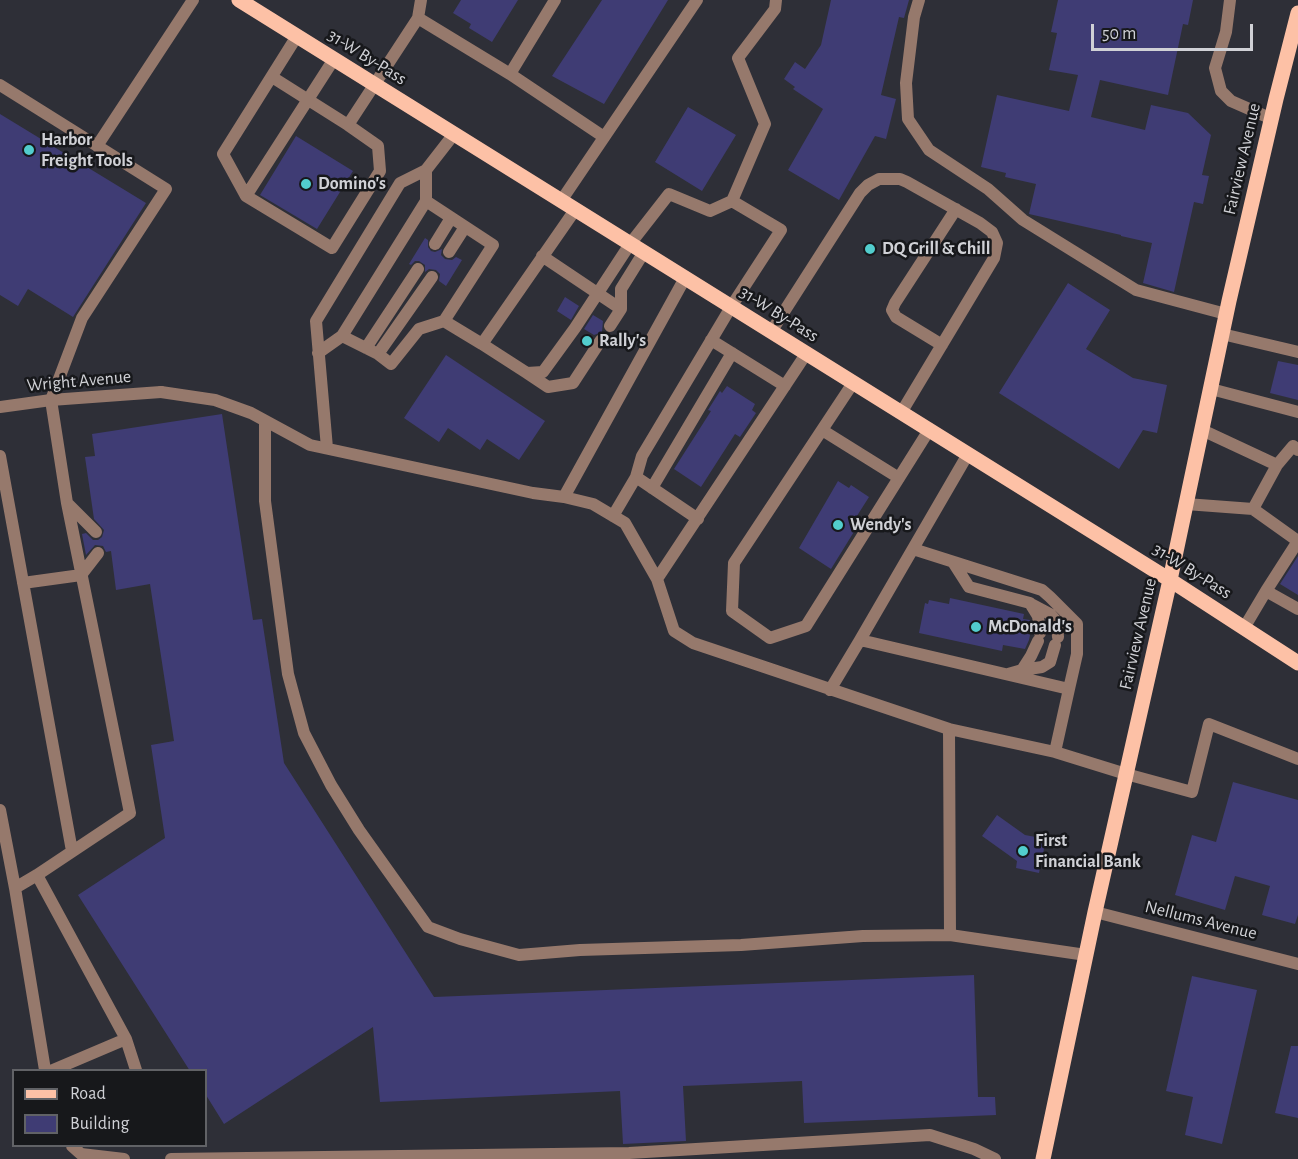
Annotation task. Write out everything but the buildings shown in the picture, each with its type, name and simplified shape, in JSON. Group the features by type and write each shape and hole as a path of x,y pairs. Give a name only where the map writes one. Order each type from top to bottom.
{"main road":[{"name":"31-W By-Pass","path":"243,1 1170,580 1298,663"},
{"name":"Fairview Avenue","path":"1043,1159 1226,314 1298,13"}],"street":[{"path":"97,146 193,0"},
{"path":"348,125 417,18 421,0"},
{"path":"510,74 555,0"},
{"path":"561,201 697,0"},
{"path":"527,373 543,372 630,244 669,194 710,211 732,201 765,124 738,58 775,9 776,0"},
{"path":"919,0 906,83 908,119 928,150 988,189 1023,220 1136,290 1226,314"},
{"path":"1230,0 1226,32 1215,68 1221,91 1231,101 1272,118"},
{"path":"417,18 510,74 604,137"},
{"path":"272,77 378,146 380,171 332,248 246,196 223,154 297,36"},
{"path":"246,196 334,59"},
{"path":"0,85 166,189 82,318 51,400 67,503 130,813 15,888"},
{"path":"327,448 316,321 400,183 426,170 453,134"},
{"path":"318,353 342,336 426,201 426,170"},
{"path":"380,171 400,183"},
{"path":"771,332 860,193 879,179 900,179 980,223 992,232 997,243 994,258 902,413"},
{"path":"342,336 378,354 391,364 419,329 444,321 492,245 426,201"},
{"path":"613,516 636,477 642,456 730,307 781,230 732,201"},
{"path":"942,345 896,317 892,310 956,209"},
{"path":"482,344 575,210"},
{"path":"435,244 451,218"},
{"path":"449,252 465,227"},
{"path":"610,326 621,309 621,289 644,252"},
{"path":"543,256 621,309"},
{"path":"366,348 418,269"},
{"path":"378,354 432,277"},
{"path":"564,497 685,278"},
{"path":"444,321 548,387 573,383 601,339"},
{"path":"1222,334 1298,352"},
{"path":"711,340 785,386"},
{"path":"652,488 732,353"},
{"path":"657,579 699,519 806,354"},
{"path":"853,383 734,563 732,611 770,638 806,626 929,430"},
{"path":"1211,389 1298,412"},
{"name":"Wright Avenue","path":"0,407 51,400 161,392 215,400 265,421 310,445 593,504 625,523 657,579 674,631 693,643 830,690 949,729 1055,752 1192,792 1209,724 1298,759"},
{"path":"265,421 264,501 288,674 304,733 331,785 359,830 428,927 460,939 519,955 580,950 741,945 863,936 950,935 1086,956"},
{"path":"822,430 899,478"},
{"path":"1202,430 1277,465"},
{"path":"1253,509 1277,465 1296,445"},
{"path":"830,690 968,454"},
{"path":"0,456 72,851"},
{"path":"636,477 699,519"},
{"path":"67,503 96,532"},
{"path":"1186,504 1253,509 1298,541 1244,627"},
{"path":"913,549 1042,590 1077,624 1077,654 1055,752"},
{"path":"23,583 81,575 98,554"},
{"path":"953,562 969,587 1030,603 1050,614 1057,622 1057,641 1050,662 1042,667 1006,675"},
{"path":"1266,591 1296,604"},
{"path":"1022,670 1039,637 1038,616 1030,603"},
{"path":"860,640 1069,688"},
{"path":"949,729 950,935"},
{"path":"0,810 45,1069"},
{"path":"37,875 126,1039 135,1069"},
{"name":"Nellums Avenue","path":"1095,912 1298,964"},
{"path":"58,1069 126,1039"},
{"path":"171,1159 629,1153 930,1135 974,1149 992,1158"},
{"path":"73,1147 81,1154 124,1159"}],"place":[{"name":"Harbor Freight Tools","path":"29,150"},
{"name":"Domino's","path":"306,184"},
{"name":"DQ Grill & Chill","path":"870,249"},
{"name":"Rally's","path":"587,341"},
{"name":"Wendy's","path":"838,525"},
{"name":"McDonald's","path":"976,627"},
{"name":"First Financial Bank","path":"1023,851"}]}
